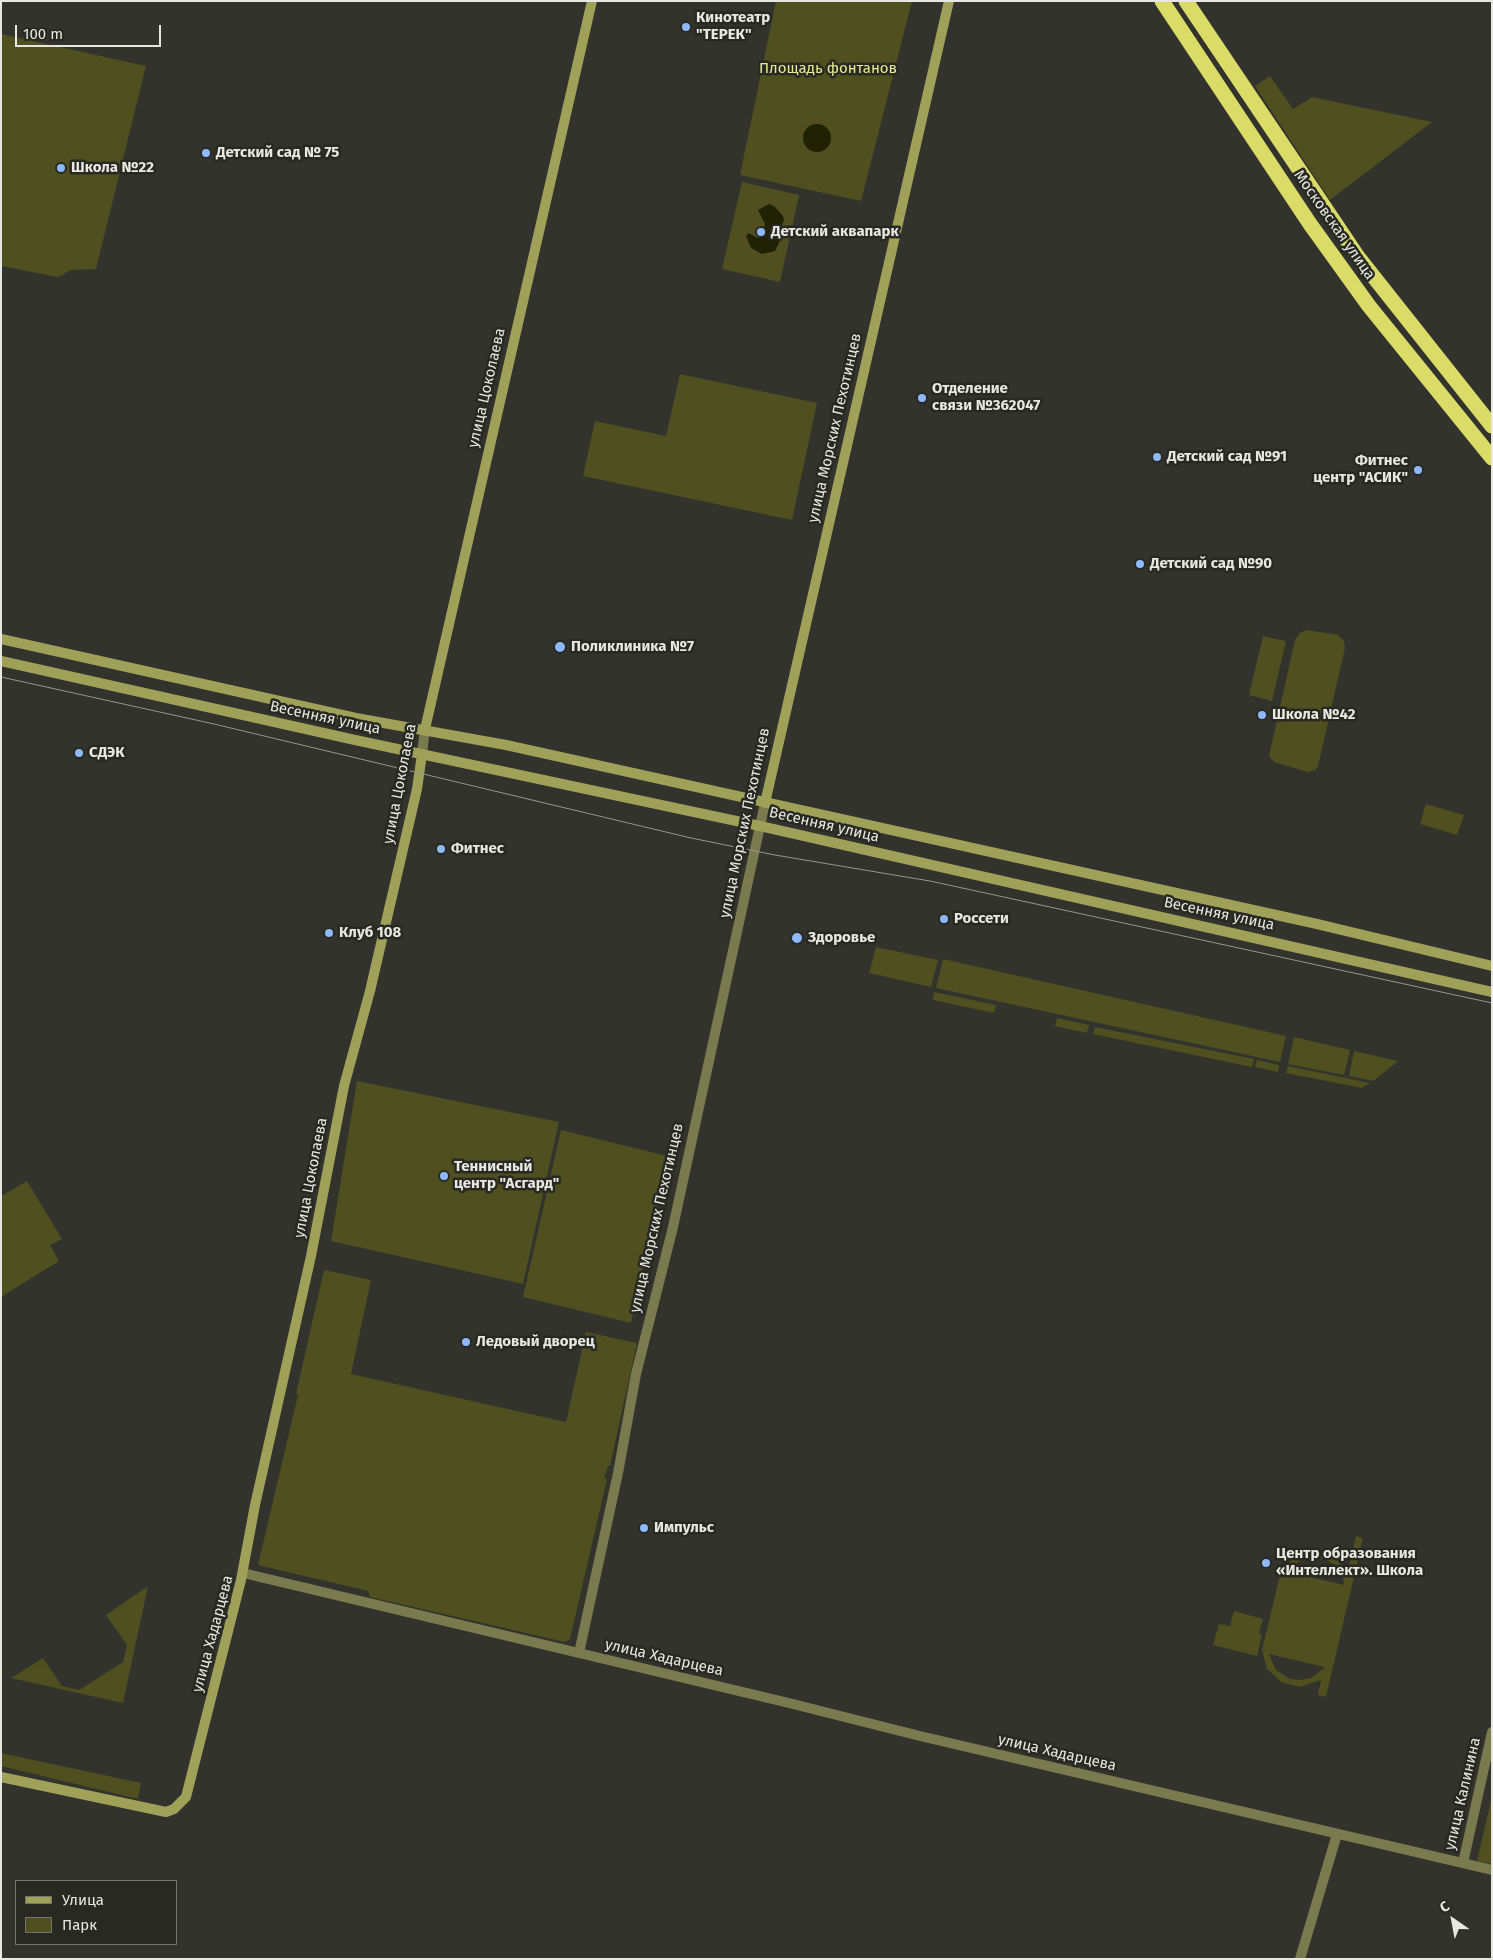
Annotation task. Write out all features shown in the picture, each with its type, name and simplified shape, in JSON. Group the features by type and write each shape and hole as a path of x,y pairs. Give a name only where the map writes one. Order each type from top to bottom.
{"highway":[{"name":"Московская улица","path":"1162,1 1310,224 1369,306 1492,458"},
{"name":"Московская улица","path":"1186,1 1358,257 1492,426"}],"street":[{"name":"улица Цоколаева","path":"243,1573 255,1505 311,1256 344,1086 370,991 417,789 425,729 592,1"},
{"name":"улица Морских Пехотинцев","path":"579,1653 618,1473 636,1374 673,1227 765,803 948,1"},
{"name":"Весенняя улица","path":"1,639 356,718 425,729 1317,924 1492,966"},
{"name":"Весенняя улица","path":"1,661 760,826 1492,992"},
{"name":"улица Хадарцева","path":"1,1777 157,1811 166,1812 181,1804 188,1790 243,1573 920,1736 1492,1870"},
{"name":"улица Калинина","path":"1463,1863 1492,1732"},
{"path":"1300,1959 1337,1834"}],"green space":[{"name":"Площадь фонтанов","path":"776,1 912,1 861,201 740,175"},
{"name":"Школа №22","path":"1,34 146,66 96,269 71,270 58,277 1,266"},
{"path":"1270,76 1293,109 1312,97 1432,122 1330,200 1255,86"},
{"name":"Детский аквапарк","path":"742,182 799,195 780,282 722,269"},
{"path":"680,374 817,403 792,520 583,476 595,421 666,436"},
{"path":"1307,630 1338,635 1344,641 1345,648 1318,766 1315,770 1308,772 1274,762 1269,756 1295,640 1300,633"},
{"path":"1263,636 1286,641 1272,701 1249,695"},
{"path":"1426,804 1464,815 1457,835 1420,824"},
{"path":"876,947 938,960 931,987 869,973"},
{"path":"943,959 1286,1036 1280,1062 936,988"},
{"path":"934,992 996,1005 994,1013 933,1000"},
{"path":"1057,1018 1089,1025 1087,1033 1055,1026"},
{"path":"1095,1027 1254,1059 1252,1067 1093,1034"},
{"path":"1294,1037 1350,1050 1344,1075 1288,1064"},
{"path":"1354,1051 1398,1061 1373,1081 1349,1076"},
{"path":"1257,1060 1279,1065 1278,1072 1255,1067"},
{"path":"1288,1066 1370,1083 1362,1088 1286,1073"},
{"name":"Теннисный центр \"Асгард\"","path":"357,1081 559,1122 523,1284 331,1241"},
{"path":"561,1130 667,1156 631,1323 523,1297"},
{"path":"27,1181 62,1239 50,1245 59,1261 1,1297 1,1196"},
{"path":"324,1270 371,1280 351,1374 566,1422 586,1332 637,1343 610,1466 608,1466 604,1478 607,1479 570,1639 565,1642 370,1597 368,1591 258,1565 298,1395 296,1394"},
{"path":"1356,1536 1363,1538 1326,1697 1318,1695 1321,1680 1300,1687 1281,1682 1267,1669 1262,1650 1281,1571 1294,1557 1313,1551 1332,1555 1348,1571","holes":["1313,1557 1324,1559 1334,1564 1343,1576 1344,1585 1289,1572 1298,1562","1269,1654 1324,1667 1324,1668 1311,1678 1290,1679 1276,1670"]},
{"path":"148,1586 123,1703 11,1678 43,1658 62,1686 79,1690 123,1662 127,1645 106,1615"},
{"path":"1234,1611 1263,1619 1259,1633 1262,1635 1257,1656 1213,1645 1219,1624 1230,1626"},
{"path":"1,1753 141,1783 138,1799 1,1766"},
{"path":"1492,1796 1492,1864 1477,1861"}],"shaded area":[{"path":"817,124 827,128 831,138 827,148 817,152 807,148 803,138 807,128"},
{"path":"769,204 774,206 783,216 784,220 781,227 783,235 775,251 762,254 751,248 746,236 749,233 757,238 762,236 765,224 758,210"}],"tram line":[{"path":"1,677 214,724 691,838 775,855 930,881 1492,1003"}],"place":[{"name":"Кинотеатр \"ТЕРЕК\"","path":"686,27"},
{"name":"Детский сад № 75","path":"206,153"},
{"name":"Школа №22","path":"61,168"},
{"name":"Детский аквапарк","path":"761,232"},
{"name":"Отделение связи №362047","path":"922,398"},
{"name":"Детский сад №91","path":"1157,457"},
{"name":"Фитнес центр \"АСИК\"","path":"1418,470"},
{"name":"Детский сад №90","path":"1140,564"},
{"name":"Поликлиника №7","path":"560,647"},
{"name":"Школа №42","path":"1262,715"},
{"name":"СДЭК","path":"79,753"},
{"name":"Фитнес","path":"441,849"},
{"name":"Россети","path":"944,919"},
{"name":"Клуб 108","path":"329,933"},
{"name":"Здоровье","path":"797,938"},
{"name":"Теннисный центр \"Асгард\"","path":"444,1176"},
{"name":"Ледовый дворец","path":"466,1342"},
{"name":"Импульс","path":"644,1528"},
{"name":"Центр образования «Интеллект». Школа","path":"1266,1563"}]}
